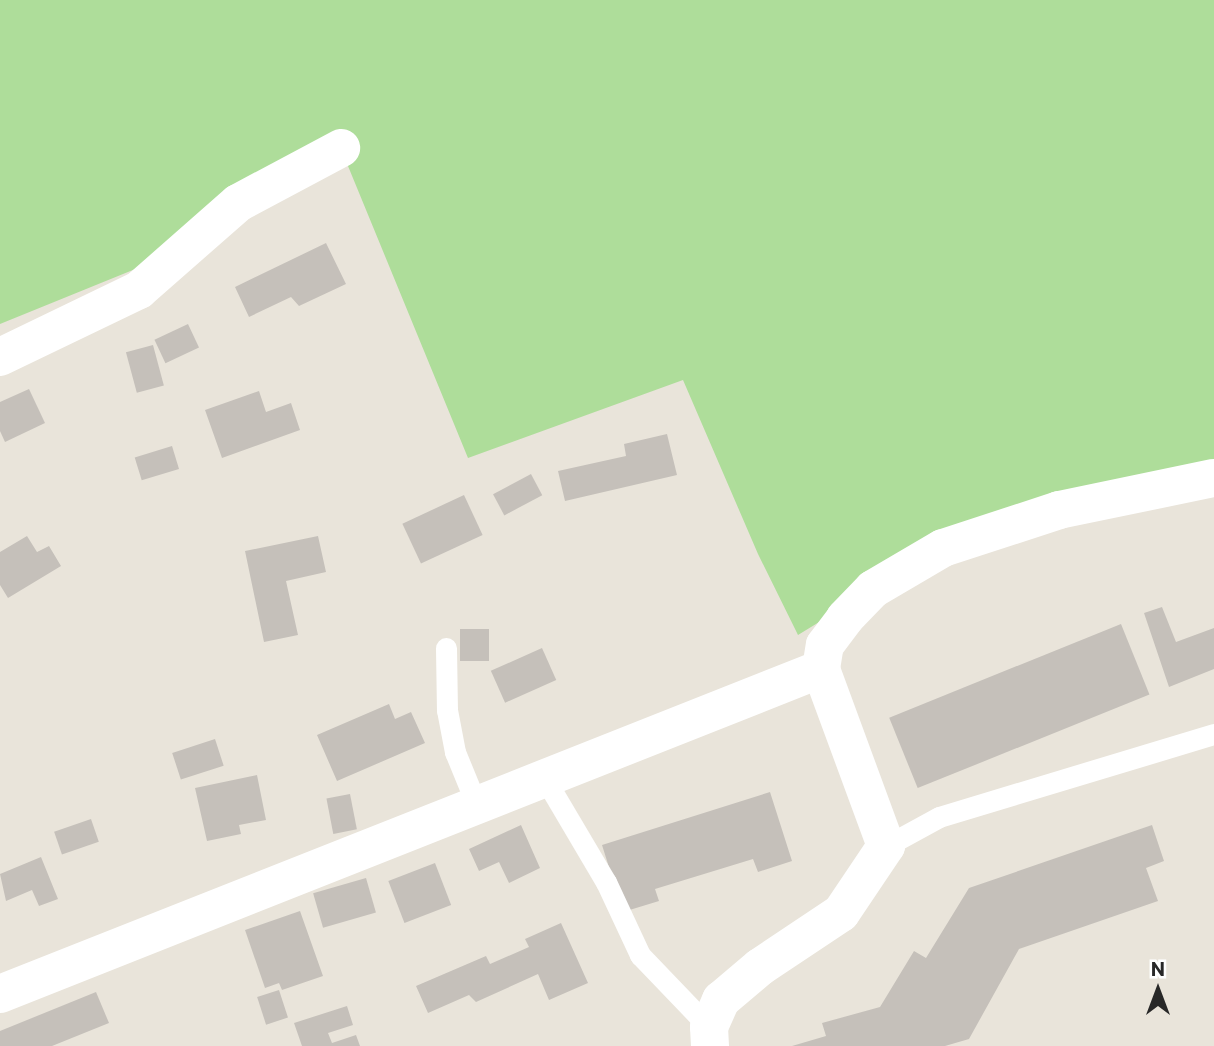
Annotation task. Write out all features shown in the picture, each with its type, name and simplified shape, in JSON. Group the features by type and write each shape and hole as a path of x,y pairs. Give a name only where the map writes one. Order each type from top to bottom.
{"street":[{"path":"0,357 139,290 238,203 341,148"},
{"path":"709,1036 721,1000 760,967 841,913 886,846 821,669 825,645 873,589 943,548 1059,510 1214,478"},
{"path":"0,994 478,808 821,669"}],"lane":[{"path":"446,648 447,710 455,752 478,808"},
{"path":"886,846 939,817 1214,733"},
{"path":"545,779 606,882 640,955 709,1036"}],"green space":[{"path":"0,0 1214,0 1214,483 1059,510 873,589 798,635 758,554 683,380 468,458 341,149 187,248 0,324"}],"building":[{"path":"326,243 346,284 299,306 291,297 249,317 235,287"},
{"path":"188,324 199,348 165,363 154,340"},
{"path":"153,345 164,386 137,393 126,352"},
{"path":"29,389 45,423 5,442 0,431 0,402"},
{"path":"259,391 266,412 291,403 300,430 222,458 205,410"},
{"path":"667,434 677,475 565,501 558,471 626,456 624,444"},
{"path":"172,446 179,469 142,480 135,457"},
{"path":"531,474 542,495 504,515 493,494"},
{"path":"464,495 483,535 421,564 402,524"},
{"path":"27,536 37,552 49,546 61,566 8,598 0,585 0,552"},
{"path":"318,536 326,572 286,581 298,635 264,642 245,551"},
{"path":"1162,607 1176,642 1214,628 1214,669 1169,687 1144,613"},
{"path":"1121,624 1149,694 918,788 889,718"},
{"path":"460,629 489,629 489,661 460,661"},
{"path":"542,648 556,680 505,703 491,671"},
{"path":"389,704 395,719 411,712 425,743 337,781 317,735"},
{"path":"215,739 224,766 181,780 172,753"},
{"path":"257,775 266,820 239,825 241,834 207,841 195,788"},
{"path":"770,792 792,861 758,872 753,859 655,889 659,901 623,912 602,845"},
{"path":"350,794 357,829 333,834 326,799"},
{"path":"91,819 99,842 62,854 54,832"},
{"path":"521,825 540,868 509,883 499,862 479,871 469,849"},
{"path":"1152,825 1164,861 1146,868 1158,901 1019,949 969,1039 945,1046 792,1046 826,1036 822,1023 880,1007 914,951 926,958 969,888"},
{"path":"41,857 58,899 39,906 32,890 6,901 0,874"},
{"path":"435,863 451,905 404,923 388,881"},
{"path":"366,878 376,913 323,928 313,893"},
{"path":"300,911 323,976 282,990 279,983 265,988 245,930"},
{"path":"561,923 588,983 549,1000 538,974 476,1002 469,995 428,1013 416,986 486,956 490,964 529,947 525,939"},
{"path":"279,990 288,1018 266,1025 257,997"},
{"path":"96,992 109,1023 52,1046 0,1046 0,1031"},
{"path":"347,1006 353,1025 328,1033 332,1043 356,1035 360,1046 302,1046 294,1023"}]}
